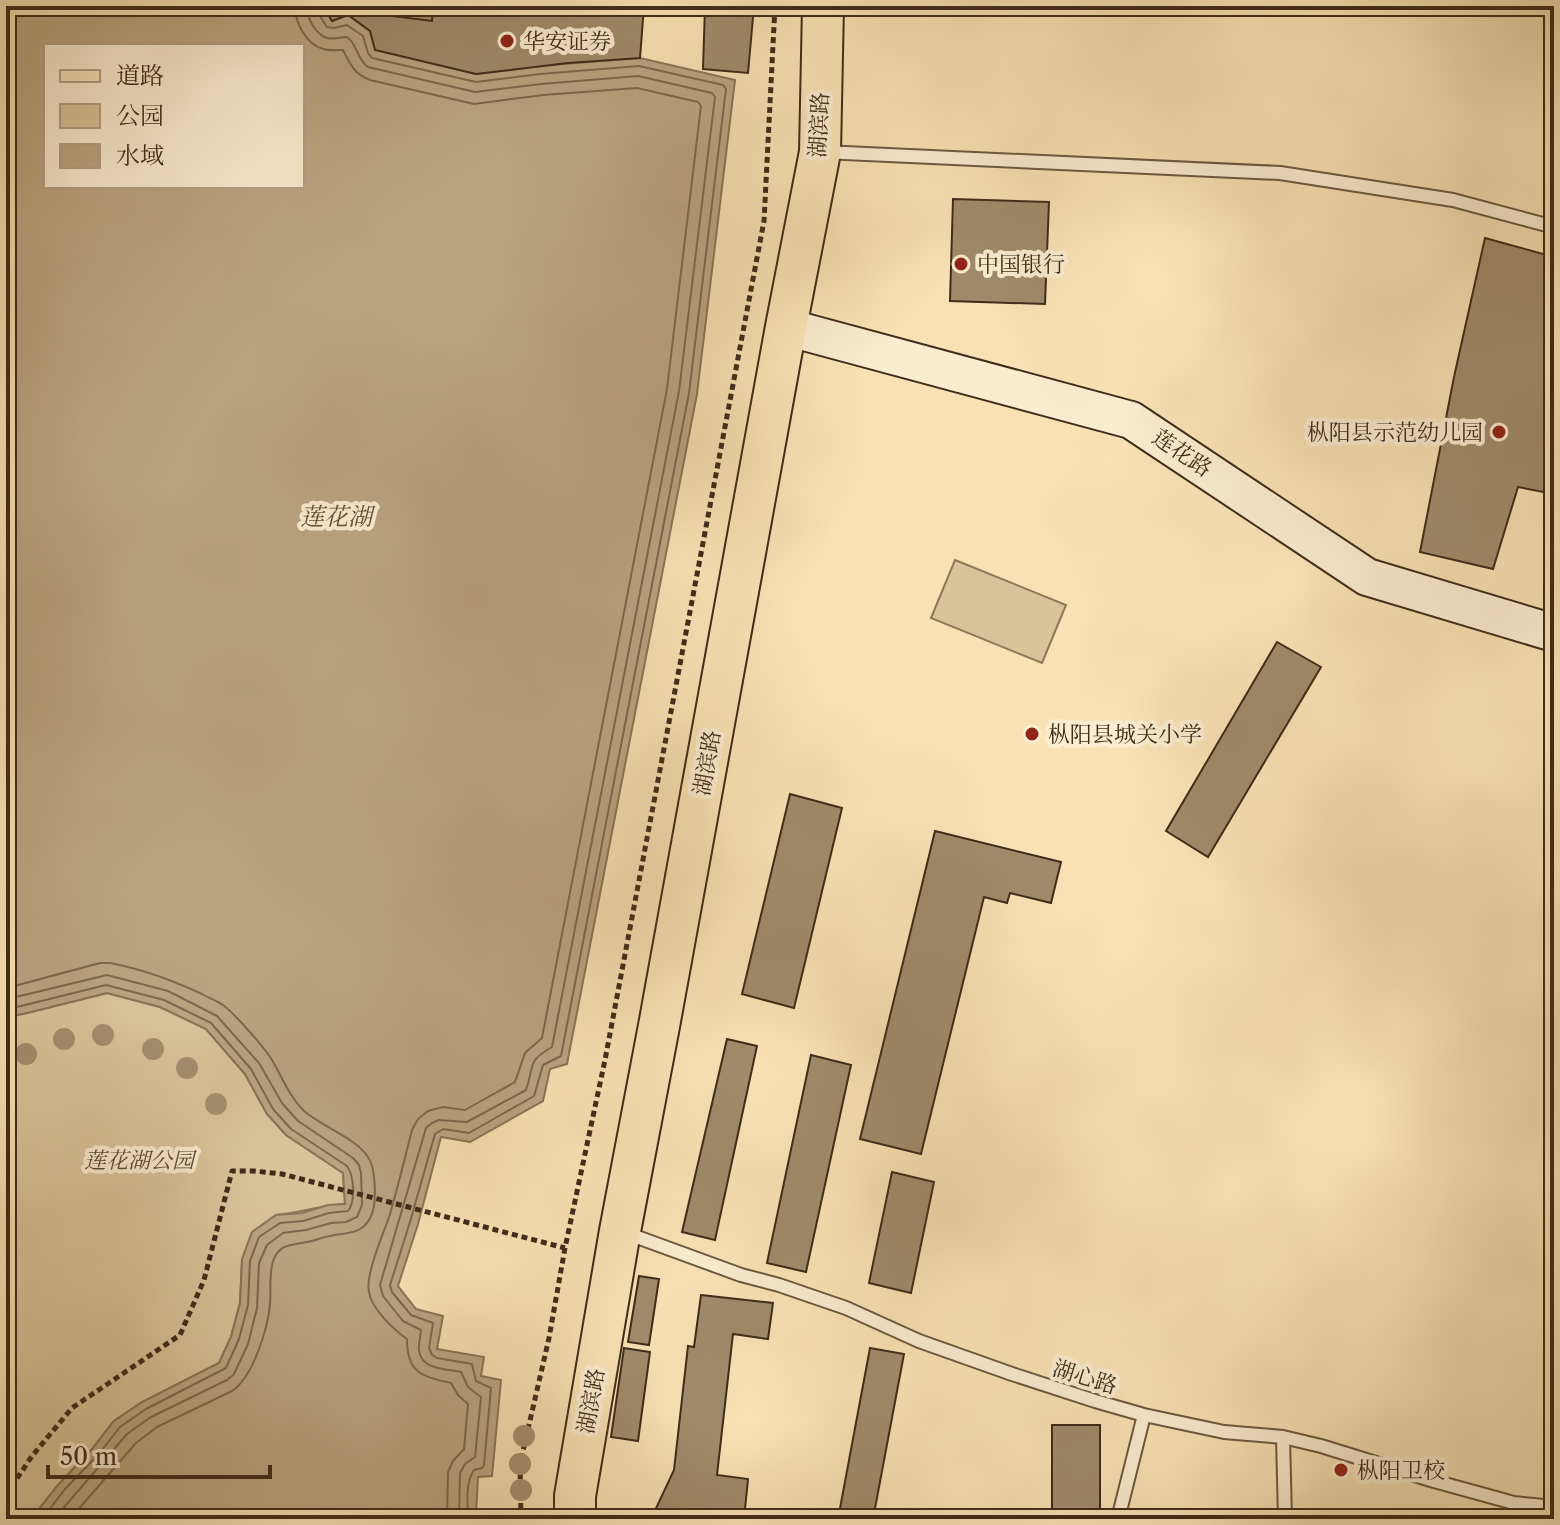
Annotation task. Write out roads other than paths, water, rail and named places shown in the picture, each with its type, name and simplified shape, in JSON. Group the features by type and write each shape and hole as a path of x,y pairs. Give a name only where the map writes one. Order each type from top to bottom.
{"main road":[{"name":"湖滨路","path":"575,1519 575,1496 620,1231 820,152 823,6"},
{"name":"莲花路","path":"786,327 1131,420 1367,577 1554,633"}],"lane":[{"path":"820,152 1280,173 1453,200 1554,227"},
{"name":"湖心路","path":"620,1231 741,1275 846,1308 919,1341 999,1370 1144,1415 1224,1432 1283,1437 1514,1503 1554,1507"},
{"path":"1118,1519 1144,1415"},
{"path":"1283,1437 1285,1519"}],"water":[{"name":"莲花湖","path":"6,6 323,6 332,21 348,15 370,31 376,50 476,74 640,58 735,80 697,394 567,1064 550,1069 543,1101 470,1142 441,1137 398,1286 416,1309 443,1316 437,1349 484,1357 481,1376 501,1380 492,1476 478,1477 476,1514 488,1515 488,1519 31,1519 114,1421 142,1402 219,1363 231,1337 240,1303 242,1259 252,1232 276,1215 345,1204 343,1173 286,1135 267,1114 245,1074 206,1029 160,1007 107,993 6,1016"}],"place":[{"name":"华安证券","path":"507,41"},
{"name":"中国银行","path":"961,264"},
{"name":"枞阳县示范幼儿园","path":"1499,432"},
{"name":"枞阳县城关小学","path":"1032,734"},
{"name":"枞阳卫校","path":"1341,1470"}],"park label":[{"name":"莲花湖公园","path":"139,1160"}]}
